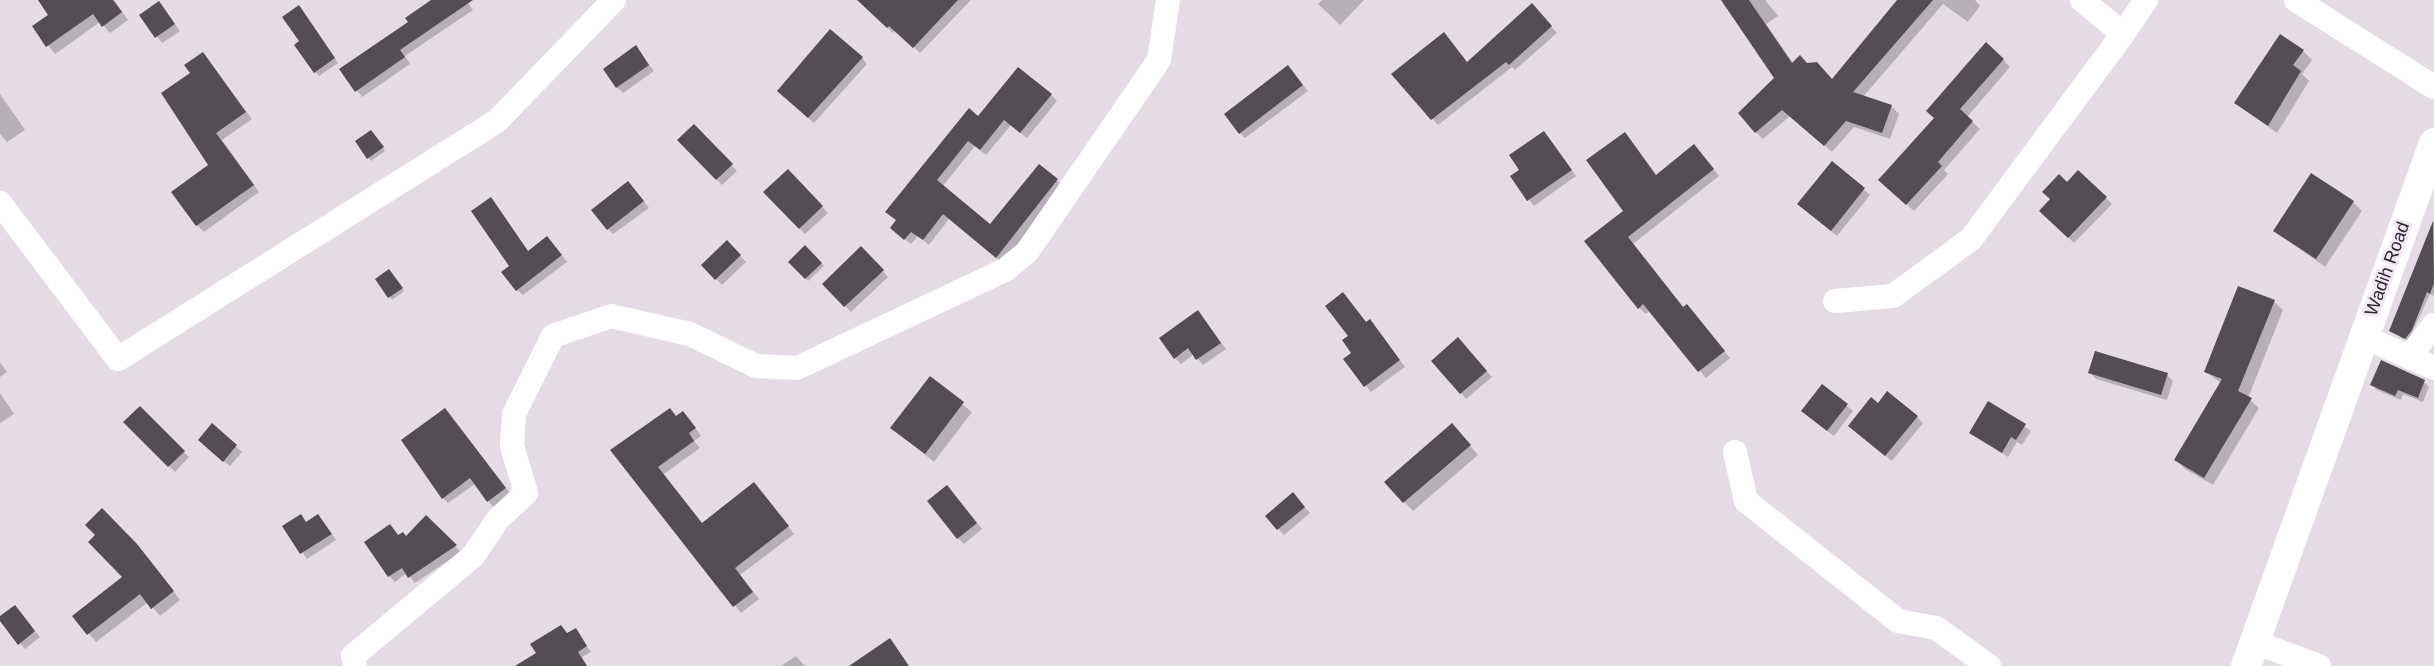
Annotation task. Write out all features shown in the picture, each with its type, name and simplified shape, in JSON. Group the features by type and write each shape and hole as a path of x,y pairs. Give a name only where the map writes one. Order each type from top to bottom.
{"street":[{"path":"0,203 118,359 497,121 614,0"},
{"path":"355,666 352,656 473,556 498,519 526,493 512,446 514,414 553,336 611,316 690,334 756,366 797,368 1005,270 1027,252 1160,60 1168,0"},
{"path":"2082,0 2123,34"},
{"path":"1835,301 1893,296 1971,239 2146,0"},
{"path":"2295,0 2434,87"},
{"name":"Wadih Road","path":"2250,654 2344,395 2362,336 2434,143"},
{"path":"2409,357 2434,324"},
{"path":"2362,336 2434,368"},
{"path":"1735,452 1746,501 1898,621 1936,628 1989,666"},
{"path":"2250,654 2319,666"}],"building":[{"path":"38,0 113,0 122,12 102,27 93,14 46,47 32,26 48,15"},
{"path":"431,0 473,0 400,50 405,57 355,92 339,69 408,22 405,18"},
{"path":"857,0 958,0 913,48"},
{"path":"1721,0 1749,0 1792,63 1800,55 1807,63 1817,62 1832,79 1897,0 1933,0 1853,92 1892,105 1882,133 1846,121 1824,146 1782,110 1755,133 1738,113 1774,78"},
{"path":"159,1 175,24 155,38 139,15"},
{"path":"1532,3 1552,26 1509,65 1506,62 1431,120 1391,74 1444,32 1467,62"},
{"path":"299,5 335,58 314,73 294,45 299,41 282,17"},
{"path":"830,29 863,57 808,118 777,91"},
{"path":"2280,34 2304,50 2293,65 2301,71 2268,126 2234,103"},
{"path":"1986,42 2004,59 1960,109 1973,121 1938,162 1942,166 1906,205 1878,180 1934,118 1926,111"},
{"path":"636,45 649,65 616,88 603,69"},
{"path":"203,52 246,112 216,133 254,185 196,226 171,192 208,165 161,93 190,73 184,65"},
{"path":"1288,65 1303,85 1239,134 1224,114"},
{"path":"1018,67 1052,94 1020,133 1004,120 980,150 968,141 937,180 990,224 1039,164 1058,179 996,258 943,214 923,240 911,232 904,240 890,228 896,220 885,212 969,108 978,116"},
{"path":"694,124 733,164 716,180 677,140"},
{"path":"371,130 384,147 367,159 355,141"},
{"path":"1544,131 1572,170 1527,201 1510,176 1519,170 1509,155"},
{"path":"1625,132 1656,175 1694,144 1714,169 1628,237 1683,307 1687,304 1725,351 1698,372 1643,304 1638,309 1584,241 1623,211 1586,160"},
{"path":"1832,161 1865,188 1831,231 1797,204"},
{"path":"788,169 823,206 799,229 763,192"},
{"path":"2078,170 2107,197 2068,238 2039,211 2050,199 2042,192 2059,174 2067,182"},
{"path":"2311,173 2354,201 2316,259 2273,231"},
{"path":"628,181 644,201 607,230 591,210"},
{"path":"491,197 528,251 547,236 562,255 516,291 501,272 509,266 471,211"},
{"path":"2433,221 2434,283 2430,294 2427,292 2412,330 2405,339 2389,331"},
{"path":"727,240 741,255 715,280 701,265"},
{"path":"805,245 822,263 805,279 788,262"},
{"path":"861,246 884,270 844,307 822,284"},
{"path":"389,269 403,288 388,298 375,279"},
{"path":"2238,286 2275,300 2238,391 2252,398 2204,478 2174,460 2222,379 2204,372"},
{"path":"1343,292 1366,322 1370,319 1400,360 1364,387 1343,359 1351,353 1342,340 1348,336 1325,306"},
{"path":"1198,310 1221,343 1196,360 1188,348 1174,359 1159,338"},
{"path":"1458,337 1487,371 1460,394 1431,361"},
{"path":"2095,351 2168,373 2161,395 2088,373"},
{"path":"2381,360 2425,380 2418,398 2398,390 2395,396 2370,385"},
{"path":"930,376 964,402 925,454 890,428"},
{"path":"1822,384 1848,404 1827,431 1801,411"},
{"path":"1887,391 1918,416 1885,456 1848,426 1871,397 1878,403"},
{"path":"1988,401 2026,424 2016,440 2011,437 2002,453 1969,433"},
{"path":"140,406 185,451 168,467 123,422"},
{"path":"445,408 506,488 487,502 470,478 442,499 401,440"},
{"path":"670,408 676,416 683,411 696,428 689,433 694,441 658,467 702,523 754,482 789,526 735,568 753,592 733,607 610,450"},
{"path":"212,423 237,445 223,462 198,440"},
{"path":"1452,423 1471,445 1403,503 1384,482"},
{"path":"947,485 977,523 957,539 927,501"},
{"path":"1293,492 1305,507 1277,530 1265,516"},
{"path":"102,508 137,544 174,591 151,609 140,594 87,635 72,616 122,577 88,542 95,535 85,525"},
{"path":"301,514 306,522 318,514 332,534 300,554 282,526"},
{"path":"426,515 457,545 408,578 402,568 388,577 364,542 390,524 398,535 403,532 406,536"},
{"path":"15,605 35,631 18,645 0,621 0,616"},
{"path":"561,625 567,633 576,628 587,646 578,652 587,666 515,666 536,653 530,644"},
{"path":"890,638 909,666 849,666"}]}
